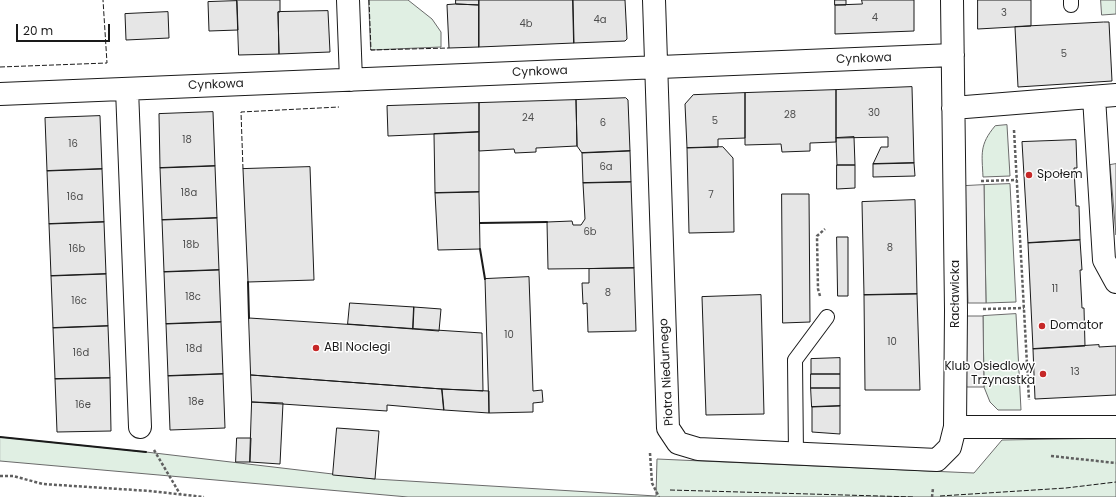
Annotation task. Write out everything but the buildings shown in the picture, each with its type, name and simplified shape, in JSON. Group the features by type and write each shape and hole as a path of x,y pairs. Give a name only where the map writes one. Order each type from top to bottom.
{"street":[{"path":"348,0 352,80"},
{"name":"Piotra Niedurnego","path":"654,0 668,428 678,443 698,449 937,460 950,447 955,427"},
{"name":"Racławicka","path":"952,0 956,310 955,427"},
{"name":"Cynkowa","path":"0,94 953,55"},
{"path":"127,89 140,427"},
{"path":"953,108 1116,95"},
{"path":"1094,97 1104,260 1116,282"},
{"path":"955,427 1116,427"}],"lane":[{"path":"796,454 795,360 827,317"}],"path":[{"path":"1014,140 1029,407"},
{"path":"986,181 1017,180"},
{"path":"825,229 817,236 818,289 827,317"},
{"path":"956,310 1024,308"},
{"path":"140,427 180,494"},
{"path":"0,476 13,476 43,484 150,491 204,497"}],"green space":[{"path":"369,0 408,0 432,19 441,32 441,47 371,50"},
{"path":"1101,0 1116,0 1116,14 1102,15"},
{"path":"1007,125 1010,176 983,177 982,162 986,139 995,126"},
{"path":"1010,184 1016,302 986,303 984,185"},
{"path":"1016,314 1021,410 998,410 990,402 984,387 983,316"},
{"path":"0,437 146,452 375,479 656,496 657,459 974,473 1002,440 1116,438 1116,497 408,497 0,461"}],"shaded area":[{"path":"1116,164 1116,235 1110,165"},
{"path":"984,185 986,303 968,303 965,186"},
{"path":"966,316 983,316 984,387 967,387"}],"fence":[{"path":"0,67 107,63 103,0"},
{"path":"369,0 371,50 449,48"},
{"path":"243,169 241,112 339,107"},
{"path":"940,496 1066,488 1116,482"},
{"path":"670,490 914,497"}],"wall":[{"path":"480,223 547,222"},
{"path":"480,249 485,279"},
{"path":"248,282 249,318"},
{"path":"0,437 146,452"}],"place":[{"name":"Społem","path":"1029,175"},
{"name":"Domator","path":"1042,326"},
{"name":"ABI Noclegi","path":"316,348"},
{"name":"Klub Osiedlowy Trzynastka","path":"1043,374"}]}
